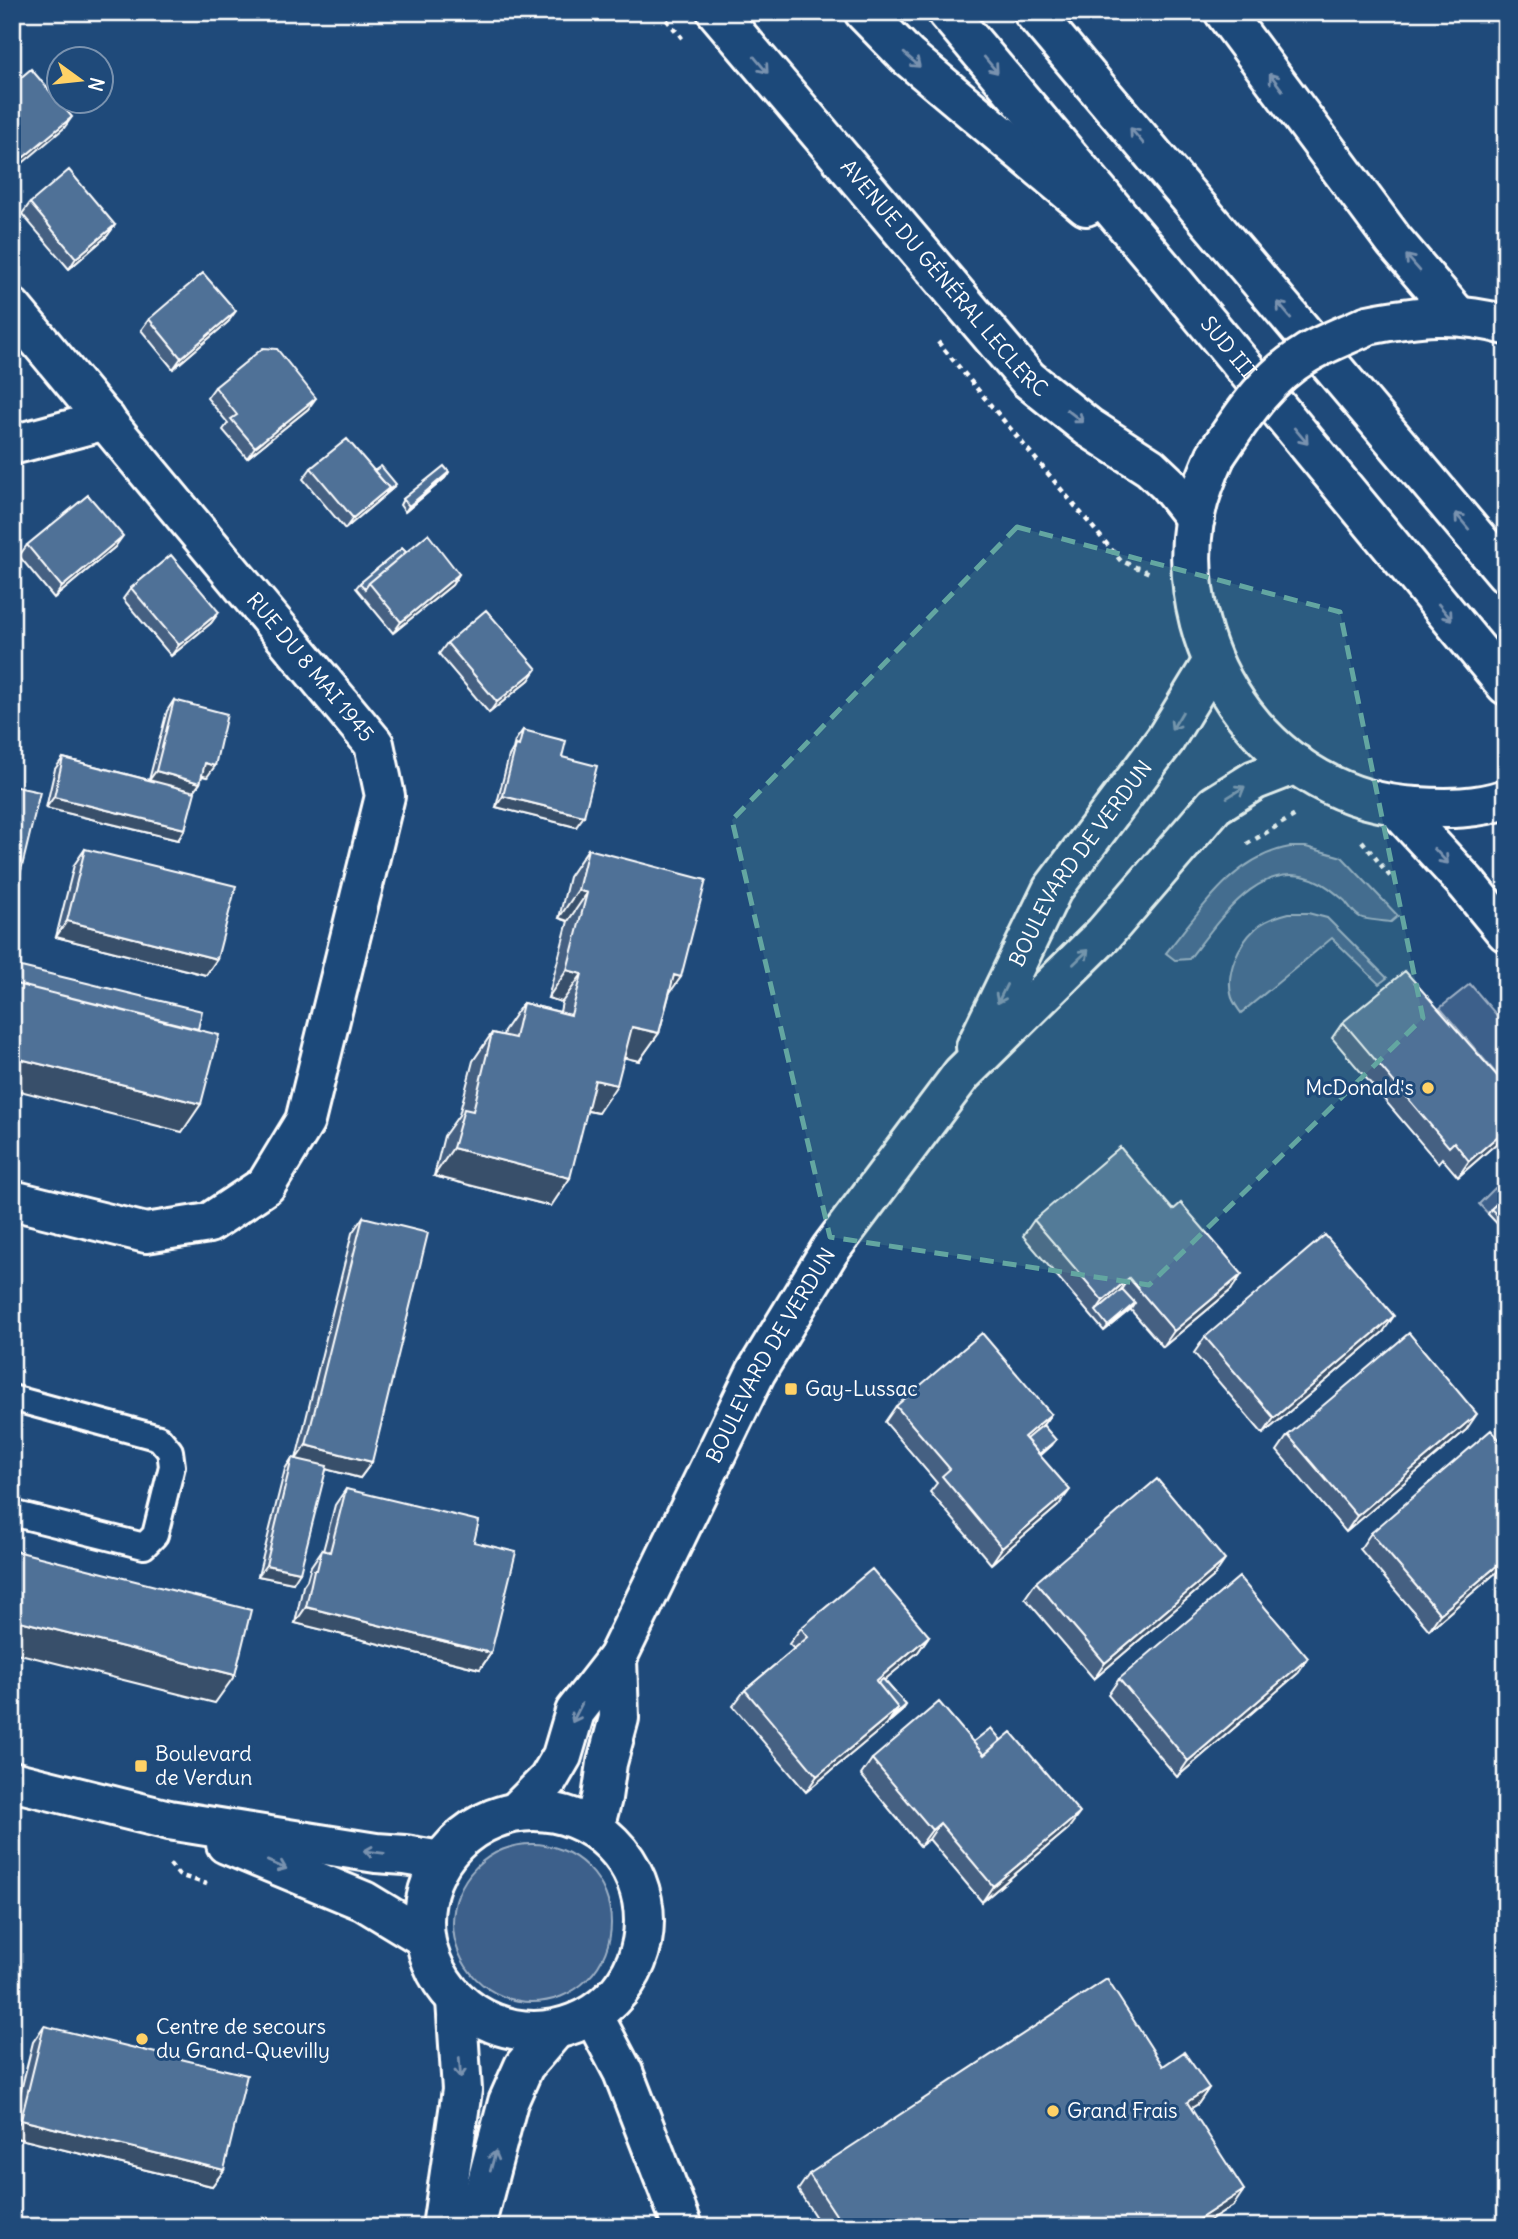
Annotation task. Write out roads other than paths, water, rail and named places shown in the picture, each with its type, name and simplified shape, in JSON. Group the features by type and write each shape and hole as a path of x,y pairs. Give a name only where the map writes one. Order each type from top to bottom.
{"main road":[{"name":"AVENUE DU GÉNÉRAL LECLERC","path":"717,12 1028,379 1088,427 1150,467 1168,484 1195,518"},
{"path":"864,12 907,57 1164,270"},
{"name":"SUD III","path":"947,12 1506,685"},
{"path":"1033,12 1506,573"},
{"path":"1224,12 1394,241 1457,315"},
{"name":"RUE DU 8 MAI 1945","path":"12,308 374,744 386,796 305,1121 267,1185 209,1223 146,1233 12,1200"},
{"path":"1501,801 1454,809 1395,806 1342,790 1296,765 1262,736 1241,710 1212,663 1194,596 1191,549 1195,518 1216,454 1254,398 1283,370 1306,354 1368,325 1412,316 1457,315 1506,325"},
{"path":"12,445 106,420"},
{"name":"BOULEVARD DE VERDUN","path":"962,1074 1052,890 1166,740 1212,663"},
{"name":"BOULEVARD DE VERDUN","path":"516,1812 548,1780 562,1756 575,1712 617,1658 756,1372 830,1250 962,1074 1104,934 1215,804 1255,780 1296,765"},
{"path":"1395,806 1466,883 1506,932"},
{"name":"BOULEVARD DE VERDUN","path":"594,1828 619,1718 617,1658"},
{"path":"12,1781 169,1820 441,1861"},
{"path":"543,1811 570,1816 594,1828 616,1846 631,1868 642,1894 645,1921 642,1948 624,1986 593,2015 555,2030 519,2031 485,2021 456,2000 436,1972 425,1938 426,1900 441,1861 473,1829 516,1812 543,1811"},
{"path":"169,1820 364,1901 425,1938"},
{"path":"443,2227 462,2090 456,2000"},
{"path":"593,2015 624,2072 683,2227"},
{"path":"475,2227 508,2102 524,2066 555,2030"}],"lane":[{"path":"12,1398 159,1438 170,1451 172,1466 155,1535 144,1546 12,1513"}],"place":[{"name":"McDonald's","path":"1428,1088"},
{"name":"Gay-Lussac","path":"791,1389"},
{"name":"Boulevard de Verdun","path":"141,1766"},
{"name":"Centre de secours du Grand-Quevilly","path":"142,2039"},
{"name":"Grand Frais","path":"1053,2111"}]}
